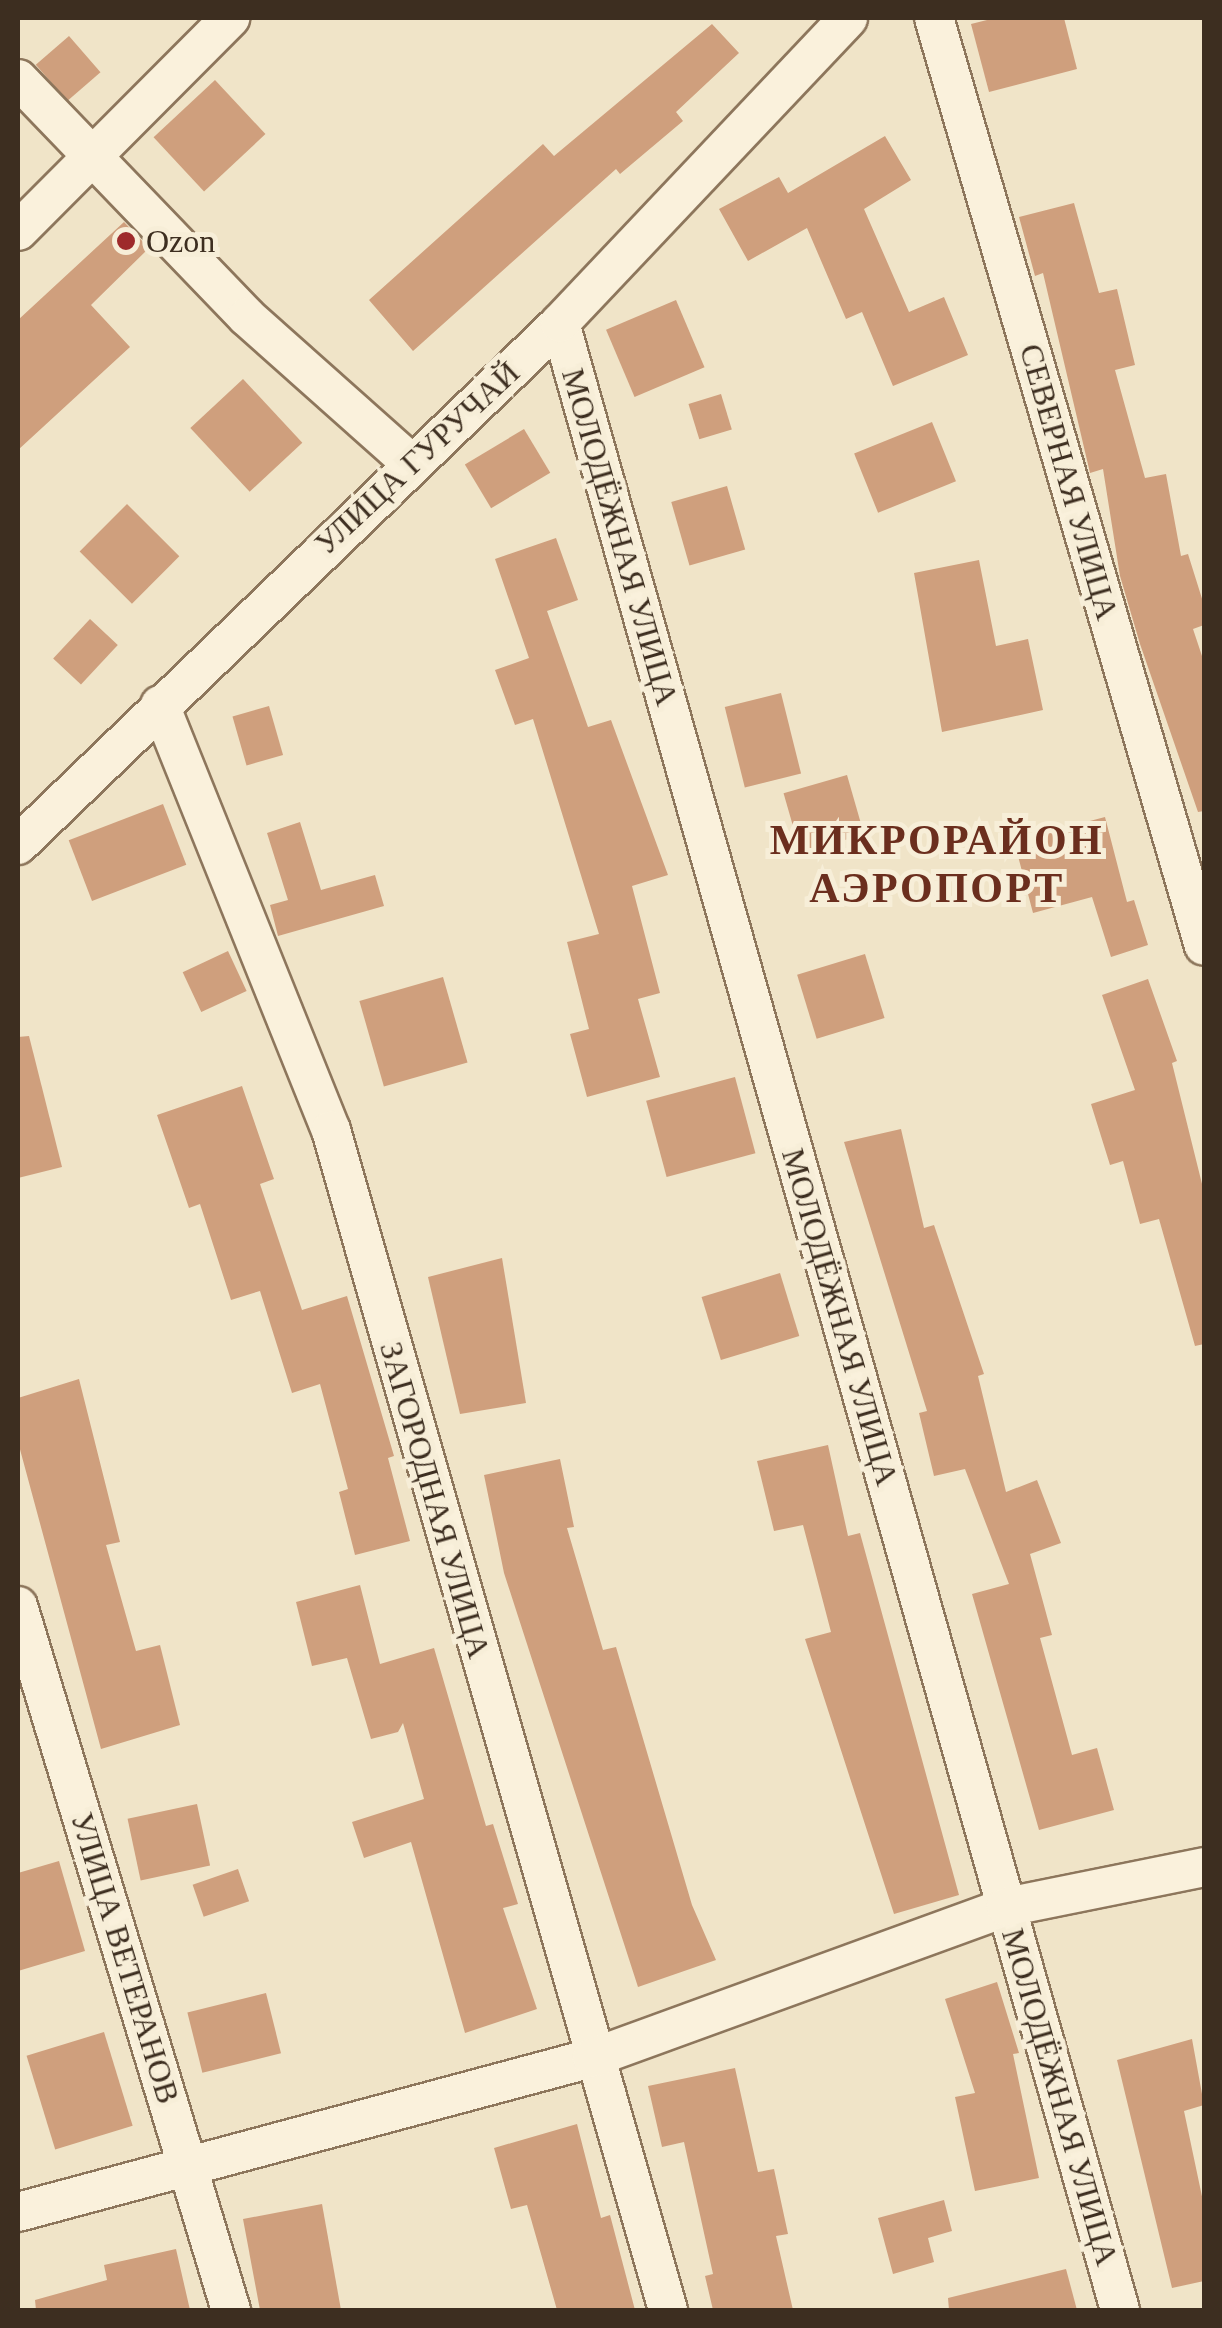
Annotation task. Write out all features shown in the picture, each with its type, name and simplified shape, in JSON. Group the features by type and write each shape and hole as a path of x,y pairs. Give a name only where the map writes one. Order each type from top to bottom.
{"street":[{"path":"18,230 230,18"},
{"name":"УЛИЦА ГУРУЧАЙ","path":"18,845 410,462 560,324 848,18"},
{"name":"СЕВЕРНАЯ УЛИЦА","path":"934,18 1204,946"},
{"path":"18,79 247,317 410,462"},
{"name":"МОЛОДЁЖНАЯ УЛИЦА","path":"560,324 1120,2310"},
{"name":"ЗАГОРОДНАЯ УЛИЦА","path":"160,705 331,1130 592,2058 668,2310"},
{"name":"УЛИЦА ВЕТЕРАНОВ","path":"18,1606 231,2310"},
{"path":"18,2212 190,2170 592,2058 1006,1907 1204,1868"}],"building":[{"path":"995,18 1064,18 1077,69 989,92 971,24"},
{"path":"712,24 739,53 676,112 683,121 620,174 616,169 413,351 369,300 543,144 554,156"},
{"path":"69,36 100,72 67,101 36,65"},
{"path":"215,80 265,134 204,191 154,137"},
{"path":"885,136 911,180 864,209 909,312 944,297 968,355 893,386 862,312 846,319 807,228 748,261 719,209 779,177 788,193"},
{"path":"1074,203 1099,293 1117,289 1135,365 1115,370 1145,478 1166,474 1181,556 1188,554 1204,605 1204,625 1193,629 1204,662 1204,811 1198,812 1140,644 1120,576 1103,469 1090,473 1043,273 1035,276 1019,217"},
{"path":"124,222 149,248 91,305 130,347 18,450 18,320"},
{"path":"676,300 705,367 635,397 606,330"},
{"path":"243,379 302,443 250,492 190,428"},
{"path":"721,394 732,429 699,439 688,404"},
{"path":"932,422 956,481 878,513 854,453"},
{"path":"524,429 550,473 491,508 465,465"},
{"path":"727,486 745,549 689,565 671,502"},
{"path":"127,504 179,556 132,604 80,551"},
{"path":"556,538 578,600 547,611 588,727 611,720 668,875 632,886 660,993 638,999 660,1077 587,1097 570,1034 589,1029 567,942 599,934 533,719 515,725 495,670 529,658 495,559"},
{"path":"979,560 996,646 1028,639 1043,710 942,732 914,573"},
{"path":"90,619 118,645 81,684 53,658"},
{"path":"781,693 801,774 745,788 725,707"},
{"path":"269,706 283,755 247,765 232,716"},
{"path":"847,775 864,835 801,853 784,793"},
{"path":"163,804 186,865 92,901 69,840"},
{"path":"1105,817 1127,902 1134,900 1148,945 1111,957 1092,897 1033,913 1014,841"},
{"path":"300,822 321,890 375,875 384,906 278,936 270,905 288,900 267,833"},
{"path":"228,951 247,991 201,1012 183,972"},
{"path":"865,954 885,1018 817,1039 797,975"},
{"path":"443,977 468,1063 384,1087 359,1001"},
{"path":"1148,979 1177,1061 1172,1063 1204,1192 1204,1344 1195,1346 1159,1219 1140,1224 1123,1161 1110,1165 1091,1104 1135,1090 1102,995"},
{"path":"29,1036 62,1167 18,1178 18,1037"},
{"path":"735,1077 755,1153 667,1177 646,1101"},
{"path":"242,1086 274,1179 260,1184 302,1310 347,1296 394,1456 388,1458 410,1541 355,1555 339,1492 348,1489 320,1384 292,1393 260,1291 231,1300 200,1204 189,1208 157,1115"},
{"path":"901,1129 924,1228 934,1225 984,1374 978,1376 1006,1492 1037,1480 1061,1543 1030,1554 1052,1635 1040,1638 1072,1755 1097,1748 1114,1810 1039,1830 972,1594 1009,1584 965,1469 934,1476 919,1413 927,1411 844,1142"},
{"path":"502,1258 526,1403 460,1414 428,1277"},
{"path":"780,1273 799,1336 721,1360 702,1297"},
{"path":"79,1379 120,1542 106,1545 136,1651 160,1645 180,1725 101,1749 18,1442 18,1398"},
{"path":"828,1445 848,1536 860,1533 959,1895 894,1914 805,1639 831,1632 803,1525 774,1531 757,1461"},
{"path":"560,1459 574,1527 567,1528 603,1650 616,1647 692,1905 716,1960 638,1987 504,1573 484,1475"},
{"path":"360,1585 380,1664 434,1648 486,1826 493,1824 518,1904 503,1908 537,2009 465,2033 411,1842 364,1858 352,1822 424,1799 403,1723 398,1732 371,1739 347,1658 312,1666 296,1602"},
{"path":"197,1804 210,1866 141,1880 128,1819"},
{"path":"59,1861 85,1951 18,1971 18,1873"},
{"path":"238,1869 249,1901 204,1917 193,1885"},
{"path":"997,1982 1019,2053 1013,2054 1039,2178 975,2191 955,2097 975,2093 945,1999"},
{"path":"266,1993 281,2053 202,2073 187,2013"},
{"path":"104,2032 133,2126 55,2149 27,2056"},
{"path":"1192,2039 1204,2105 1184,2111 1204,2206 1204,2281 1172,2288 1117,2060"},
{"path":"735,2068 758,2172 774,2169 788,2234 776,2236 793,2310 713,2310 705,2276 713,2274 684,2142 662,2147 648,2086"},
{"path":"577,2124 601,2218 610,2215 635,2310 557,2310 527,2205 511,2209 494,2148"},
{"path":"944,2200 952,2231 928,2238 934,2262 893,2274 878,2218"},
{"path":"322,2204 341,2310 260,2310 243,2219"},
{"path":"176,2249 190,2310 36,2310 35,2300 107,2280 104,2265"},
{"path":"1066,2269 1077,2310 949,2310 948,2298"}],"place":[{"name":"Ozon","path":"126,241"}],"district":[{"name":"МИКРОРАЙОН АЭРОПОРТ","path":"937,864"}]}
